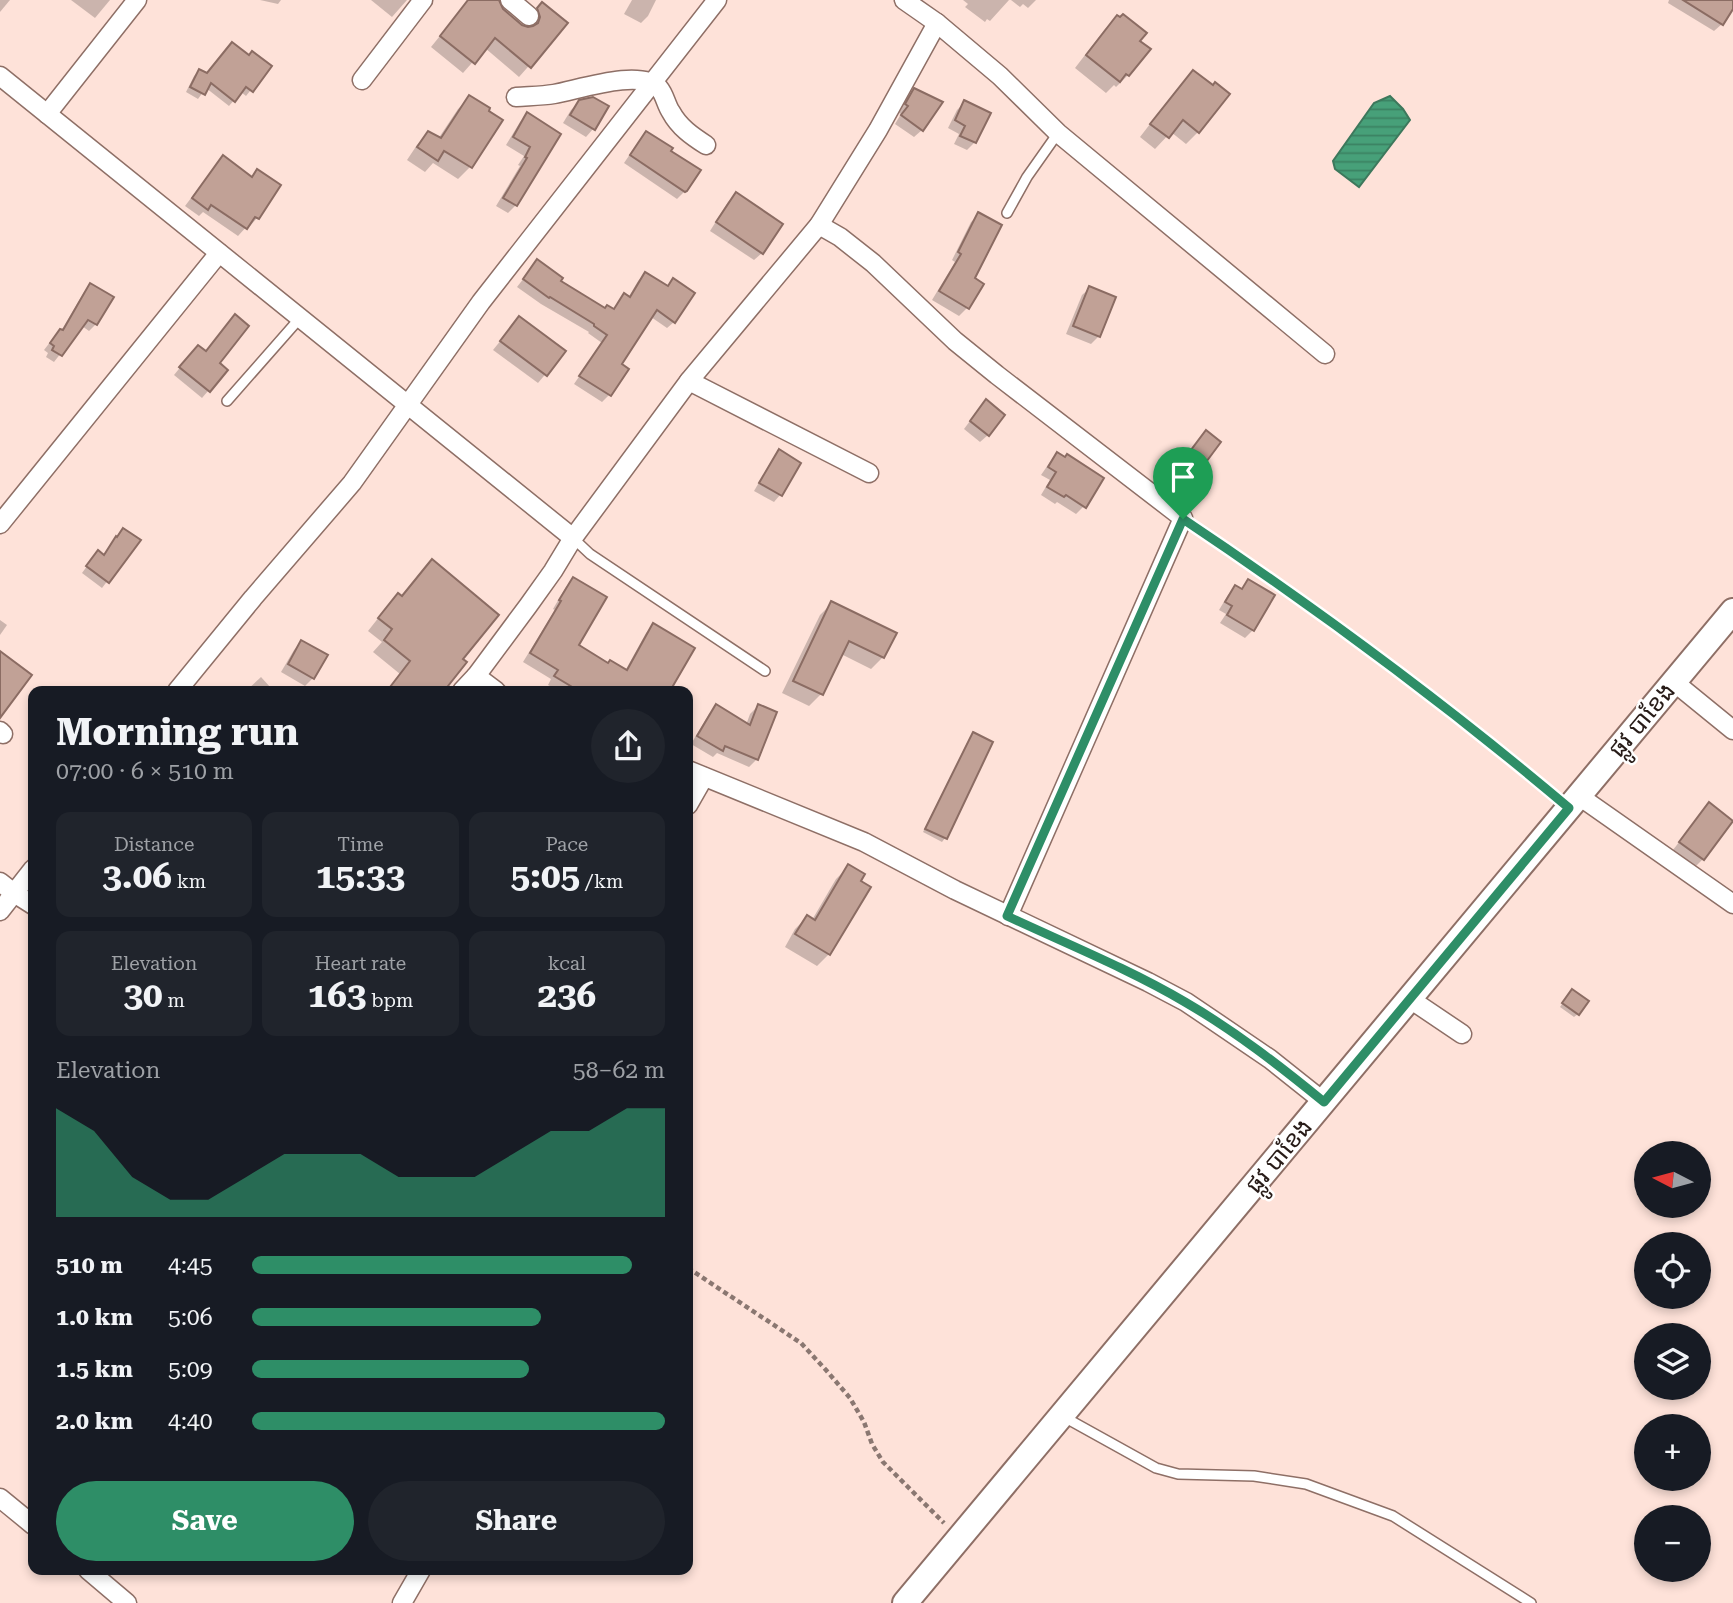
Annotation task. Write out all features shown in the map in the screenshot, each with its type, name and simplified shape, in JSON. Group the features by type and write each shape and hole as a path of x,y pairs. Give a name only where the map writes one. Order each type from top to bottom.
{"street":[{"path":"47,114 137,0"},
{"path":"362,80 424,0"},
{"path":"510,0 528,16"},
{"path":"181,686 352,483 481,302 717,0"},
{"path":"904,0 937,23 1000,76 1058,133 1325,354"},
{"path":"467,686 689,381 819,225 878,130 937,23"},
{"path":"0,76 573,538"},
{"path":"516,97 552,94 615,81 652,83 664,96 677,122 706,145"},
{"path":"819,225 873,262 955,341 1183,519 1007,916"},
{"path":"0,524 219,253"},
{"path":"689,381 869,473"},
{"name":"ផ្លូវ បាខែង","path":"905,1603 1733,611"},
{"path":"476,676 489,686"},
{"path":"1674,682 1733,730"},
{"path":"696,773 864,842 1007,916 1148,982 1186,1002 1270,1059 1324,1102"},
{"path":"1574,802 1733,904"},
{"path":"0,911 28,876"},
{"path":"0,882 28,902"},
{"path":"1410,999 1462,1034"},
{"path":"0,1498 28,1521"},
{"path":"99,1575 127,1603"},
{"path":"402,1603 418,1575"}],"lane":[{"path":"1007,213 1027,177 1058,133"},
{"path":"227,401 300,318"},
{"path":"573,538 590,554 765,671"},
{"path":"1062,1416 1156,1468 1178,1474 1254,1476 1306,1484 1393,1516 1531,1603"}],"path":[{"path":"1183,519 1287,590 1515,762 1574,802"},
{"path":"693,1271 801,1343 850,1398 883,1462 959,1539"}],"shaded area":[{"path":"1390,96 1410,120 1359,187 1335,169 1333,161 1374,103"}],"building":[{"path":"468,0 499,0 503,9 528,27 538,23 540,17 537,8 542,2 568,23 531,68 495,38 475,64 440,36"},
{"path":"1683,0 1733,0 1733,9 1723,25"},
{"path":"1123,14 1147,33 1140,41 1151,49 1129,76 1126,74 1120,82 1086,55 1117,15 1120,17"},
{"path":"232,42 249,55 252,51 272,66 253,92 246,87 235,102 211,83 205,95 190,87 199,69 207,73"},
{"path":"1193,70 1230,94 1199,133 1183,120 1169,138 1150,124"},
{"path":"914,88 943,102 923,131 901,115 908,106 905,104"},
{"path":"469,95 503,120 472,168 444,151 438,161 417,147 428,131 441,138"},
{"path":"593,97 609,106 595,130 570,115 579,100"},
{"path":"964,100 991,113 976,143 960,136 965,126 955,120"},
{"path":"527,112 561,134 517,206 503,198 527,158 525,157 530,147 513,137"},
{"path":"646,131 701,170 687,191 630,155"},
{"path":"223,155 252,177 257,169 281,185 259,219 255,217 247,229 211,205 208,210 192,198"},
{"path":"736,192 783,224 763,254 716,222"},
{"path":"978,212 1002,225 975,278 984,284 969,309 939,291 961,254 958,252"},
{"path":"537,259 563,278 561,281 605,308 607,305 614,309 624,293 630,297 645,272 668,286 673,278 695,293 675,323 657,310 622,364 629,369 611,396 579,376 607,335 523,279"},
{"path":"90,283 114,297 97,325 88,320 62,356 52,350 54,346 50,343 60,329 63,330"},
{"path":"1089,286 1116,297 1100,337 1073,326"},
{"path":"235,314 249,326 220,363 228,370 210,392 179,367 198,345 206,351"},
{"path":"519,316 566,351 547,376 500,341"},
{"path":"986,399 1005,415 989,436 970,421"},
{"path":"1206,430 1221,442 1189,485 1173,474"},
{"path":"779,449 801,463 782,496 759,483"},
{"path":"1057,452 1065,457 1067,454 1104,478 1086,508 1047,487 1056,472 1048,467"},
{"path":"123,528 141,540 109,583 86,566 98,550 104,555"},
{"path":"432,559 499,615 463,659 467,662 448,686 391,686 410,661 384,640 392,629 378,618 398,593 402,596"},
{"path":"573,577 607,597 579,645 608,663 610,660 627,670 653,623 695,648 673,686 571,686 554,676 558,670 530,653 561,601 559,600"},
{"path":"1248,579 1275,595 1254,631 1227,615 1232,606 1225,602 1235,585 1242,589"},
{"path":"831,601 897,633 884,658 849,641 823,695 793,681"},
{"path":"301,640 328,655 314,679 288,664"},
{"path":"0,651 32,675 0,718"},
{"path":"716,704 750,725 758,704 777,712 758,760 725,746 723,751 697,736"},
{"path":"973,732 993,742 947,839 925,829"},
{"path":"1709,802 1733,821 1704,860 1679,842"},
{"path":"848,864 865,874 861,881 871,887 830,955 795,934 807,915 815,920"},
{"path":"1572,989 1589,1001 1579,1015 1562,1003"}],"route":[{"path":"1183,519 1306,603 1429,695 1569,808 1324,1102 1270,1059 1186,1002 1007,916 1183,519"}]}
